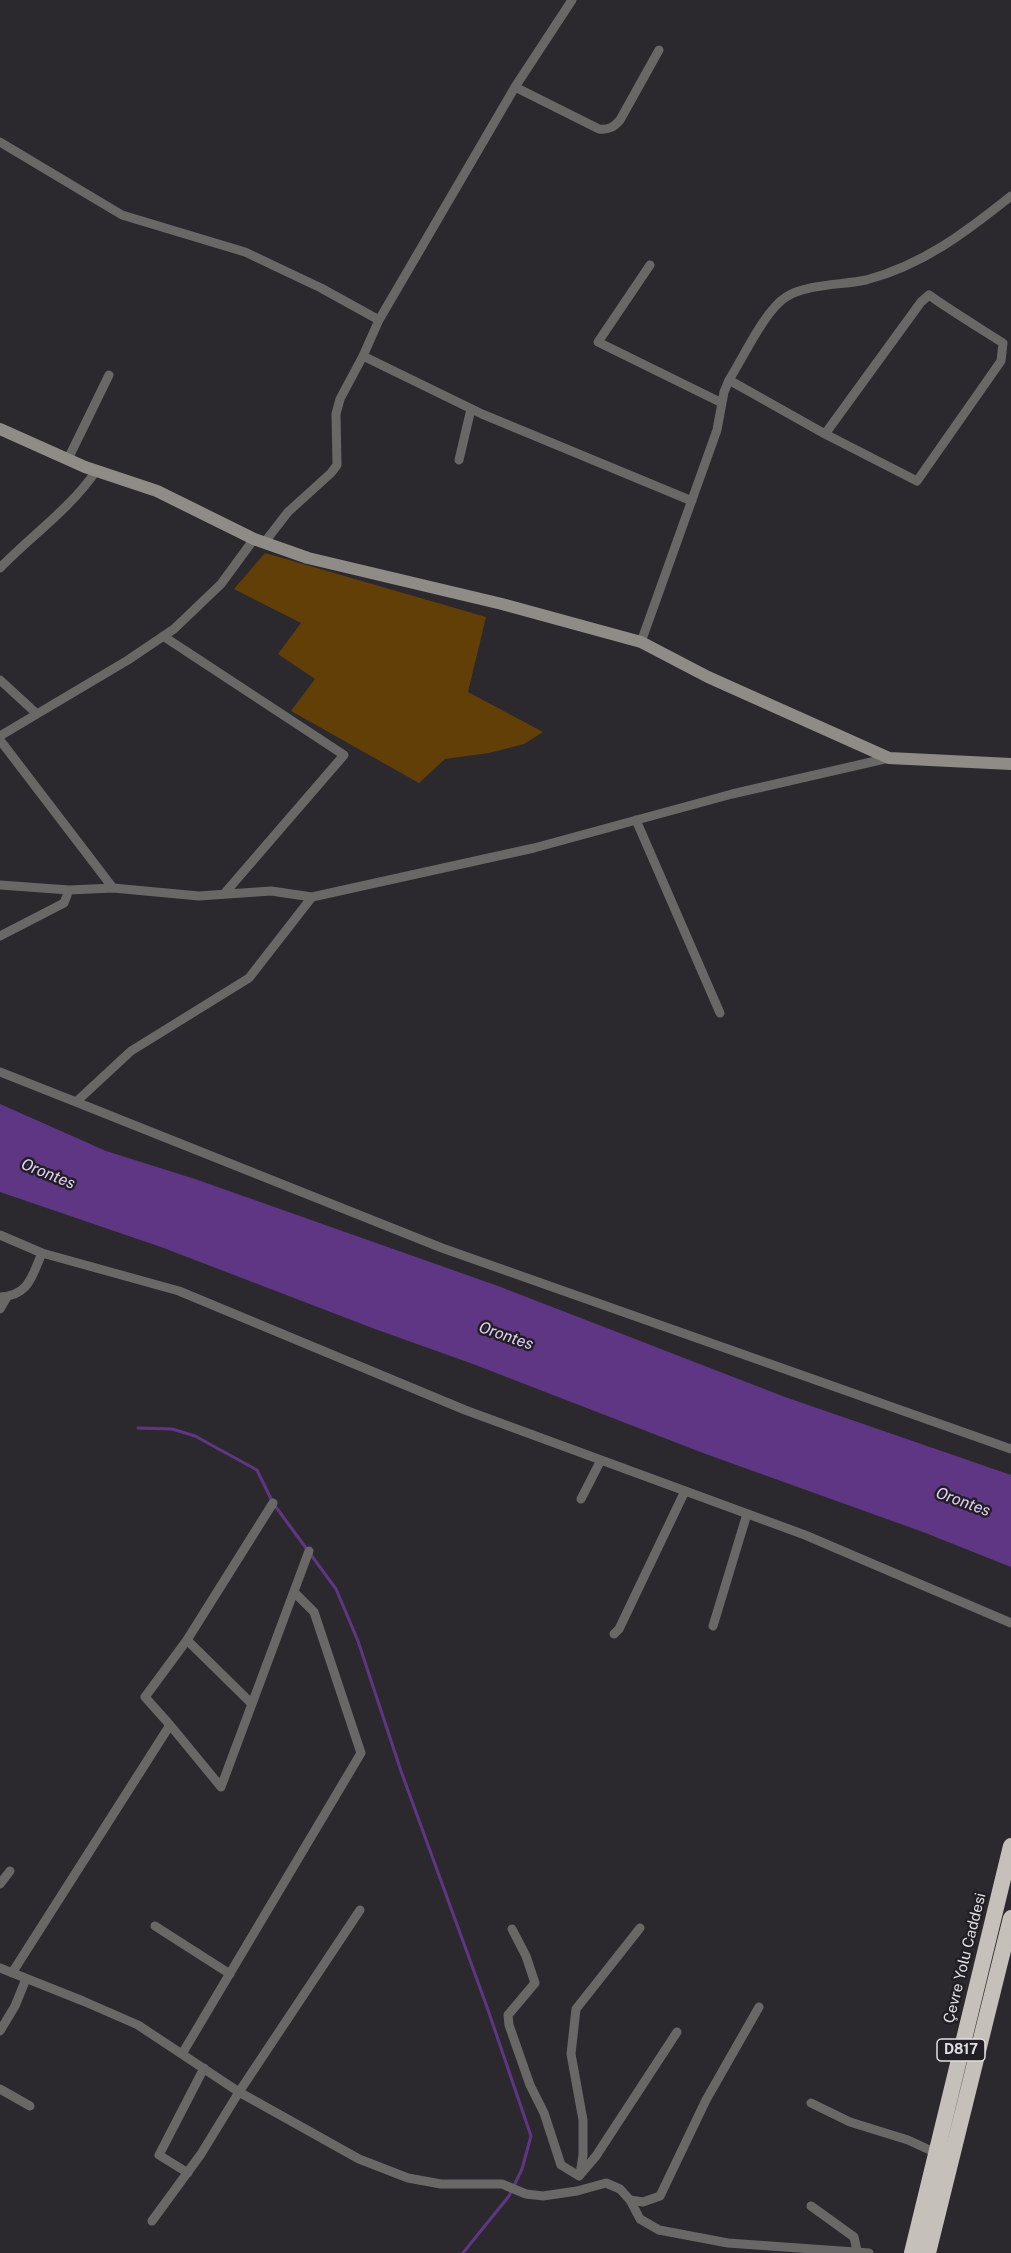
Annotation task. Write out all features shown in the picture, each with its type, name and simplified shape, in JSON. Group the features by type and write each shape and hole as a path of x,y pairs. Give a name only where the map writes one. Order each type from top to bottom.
{"highway":[{"name":"Çevre Yolu Caddesi","path":"912,2253 1011,1846"},
{"name":"D817","path":"928,2253 1011,1918"}],"street":[{"path":"113,888 0,738 174,629 221,584 288,512 332,473 337,465 336,414 340,399 379,320 515,87 572,0"},
{"path":"515,87 599,129 609,129 620,120 658,50"},
{"path":"0,142 122,215 245,252 321,288 379,320"},
{"path":"641,642 717,430 729,380 771,311 786,297 803,291 866,279 920,261 968,230 1011,196"},
{"path":"651,265 598,342 722,403"},
{"path":"729,380 825,434 916,481 1001,361 1003,343 929,295 921,302 825,434"},
{"path":"363,356 471,409 692,501"},
{"path":"68,459 109,375"},
{"path":"459,460 471,409"},
{"path":"0,429 96,471 157,491 259,541 308,558 502,604 641,642 708,677 888,758"},
{"path":"0,568 82,491 96,471"},
{"path":"164,636 344,755 224,894"},
{"path":"0,680 37,714"},
{"path":"0,885 69,890 113,888 199,896 271,891 312,897 534,848 732,794 888,758 1011,765"},
{"path":"636,820 720,1012"},
{"path":"0,936 64,903 69,890"},
{"path":"76,1102 131,1052 249,978 312,897"},
{"path":"0,1072 442,1248 1011,1449"},
{"path":"0,1235 42,1253 179,1291 465,1410 805,1535 1011,1623"},
{"path":"0,1309 4,1297 14,1296 28,1285 42,1253"},
{"path":"581,1499 601,1460"},
{"path":"614,1634 619,1629 685,1491"},
{"path":"273,1503 187,1640 145,1697 221,1787 309,1551"},
{"path":"713,1626 747,1514"},
{"path":"182,2054 361,1753 314,1612 294,1592"},
{"path":"187,1640 252,1704"},
{"path":"12,1973 170,1725"},
{"path":"0,1884 10,1870"},
{"path":"152,2221 188,2173 239,2092 360,1911"},
{"path":"155,1926 230,1974"},
{"path":"577,2191 583,2155 583,2120 571,2054 576,2009 640,1928"},
{"path":"512,1929 526,1956 535,1983 508,2015 508,2025 530,2085 544,2113 561,2164 579,2176"},
{"path":"0,1968 138,2025 239,2092 359,2159 408,2178 441,2184 502,2184 526,2194 543,2196 577,2191 606,2183 620,2189 630,2200 640,2219 659,2230 728,2243 869,2253"},
{"path":"0,2031 15,2006 26,1979"},
{"path":"630,2200 643,2202 660,2196 706,2100 759,2007"},
{"path":"579,2176 596,2156 677,2032"},
{"path":"188,2173 159,2155 204,2068"},
{"path":"0,2089 30,2106"},
{"path":"811,2103 850,2122 908,2140 936,2153"},
{"path":"811,2206 854,2237 857,2251"}],"shaded area":[{"path":"265,553 486,617 468,692 543,732 524,744 489,753 445,759 419,783 291,711 315,679 278,654 301,623 234,589"}],"water":[{"name":"Orontes","path":"0,1104 106,1151 195,1179 498,1286 785,1397 1011,1475 1011,1567 923,1532 703,1453 161,1247 0,1192"}],"waterway":[{"path":"138,1428 172,1429 195,1436 257,1470 273,1503 336,1589 358,1641 401,1771 487,2007 531,2136 522,2169 509,2196 463,2253"}]}
